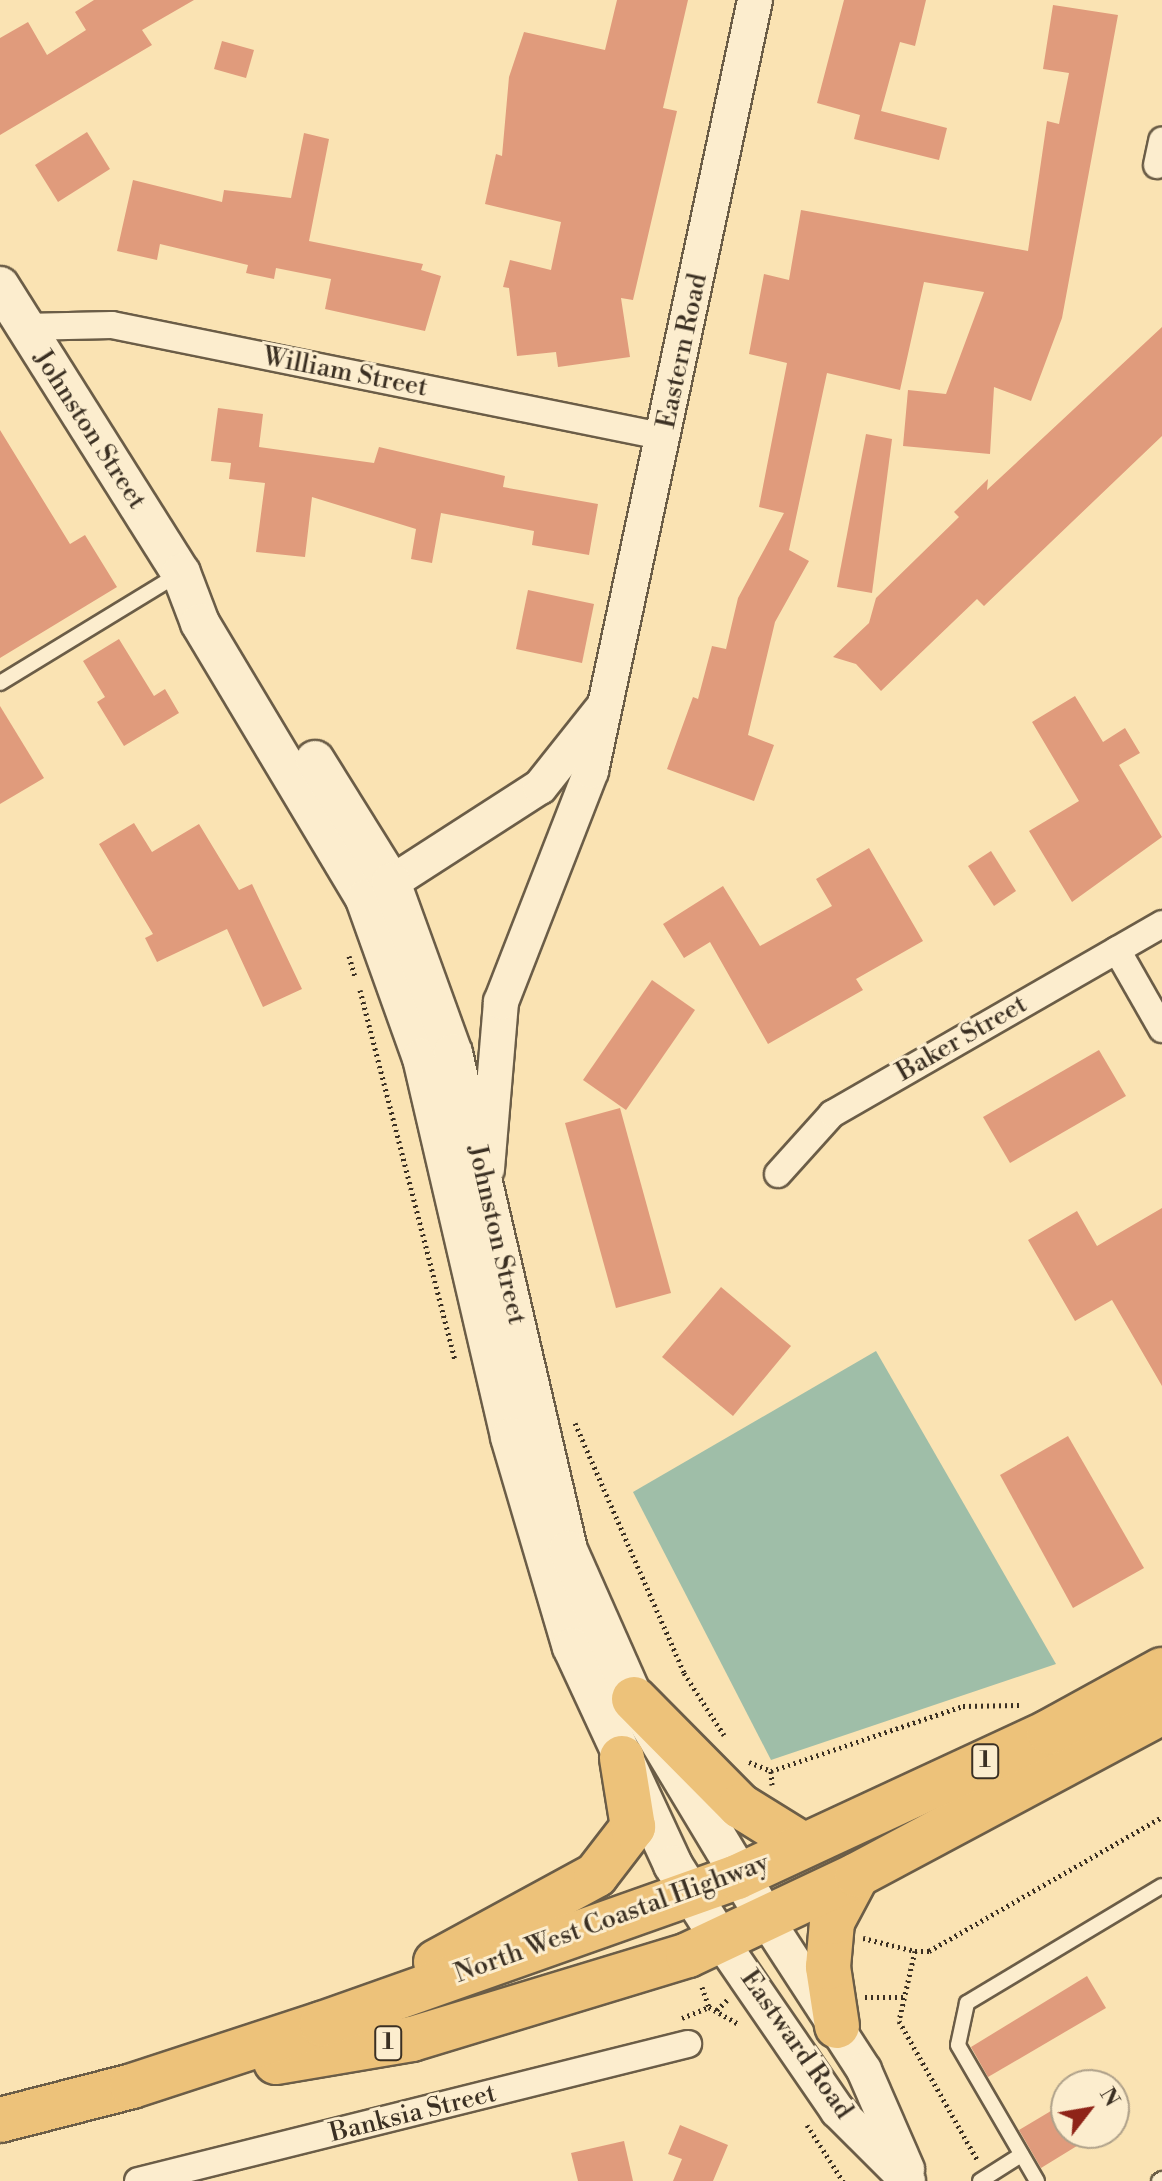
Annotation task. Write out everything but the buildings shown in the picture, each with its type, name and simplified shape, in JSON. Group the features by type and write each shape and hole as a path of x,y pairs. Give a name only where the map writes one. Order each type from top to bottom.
{"highway":[{"name":"North West Coastal Highway","path":"0,2120 132,2086 322,2024 737,1877 1049,1732 1162,1670"},
{"path":"634,1699 740,1806 803,1845"},
{"name":"North West Coastal Highway","path":"132,2086 412,2039 721,1941 857,1875 1162,1712"},
{"path":"322,2024 596,1875 633,1827 622,1758"},
{"path":"848,2012 828,1967 832,1922 857,1875"}],"main road":[{"name":"Johnston Street","path":"0,286 181,573 200,623 378,891 453,1053 487,1189 568,1550 634,1699 737,1877 766,1919"},
{"name":"Johnston Street","path":"378,891 422,1058 510,1437 563,1617 622,1758 690,1895 721,1941"}],"street":[{"name":"Eastern Road","path":"487,1189 501,1002 591,771 666,437 755,0"},
{"name":"William Street","path":"24,327 112,325 666,437"},
{"name":"Eastern Road","path":"378,891 540,787 608,702"},
{"name":"Baker Street","path":"778,1174 832,1114 1162,924"},
{"path":"1117,950 1162,1029"},
{"name":"Eastward Road","path":"766,1919 848,2012 864,2070 910,2181"},
{"name":"Eastward Road","path":"721,1941 838,2111 910,2181"},
{"name":"Banksia Street","path":"138,2181 220,2173 686,2032"}],"lane":[{"path":"0,683 181,573"},
{"path":"1037,2181 958,2045 967,2003 1162,1886"},
{"path":"983,2179 1021,2155"}],"path":[{"path":"570,1413 684,1673 727,1739"},
{"path":"742,1757 771,1771 963,1706 1023,1704"},
{"path":"771,1771 773,1798"},
{"path":"850,1934 915,1951 929,1951 1162,1817"},
{"path":"915,1951 899,2021 983,2179"},
{"path":"705,1992 709,2007"},
{"path":"848,2012 904,1997"},
{"path":"686,2032 681,2016 709,2007 717,2010 726,2001"}],"shaded area":[{"path":"876,1351 1056,1664 771,1760 633,1492"}]}
